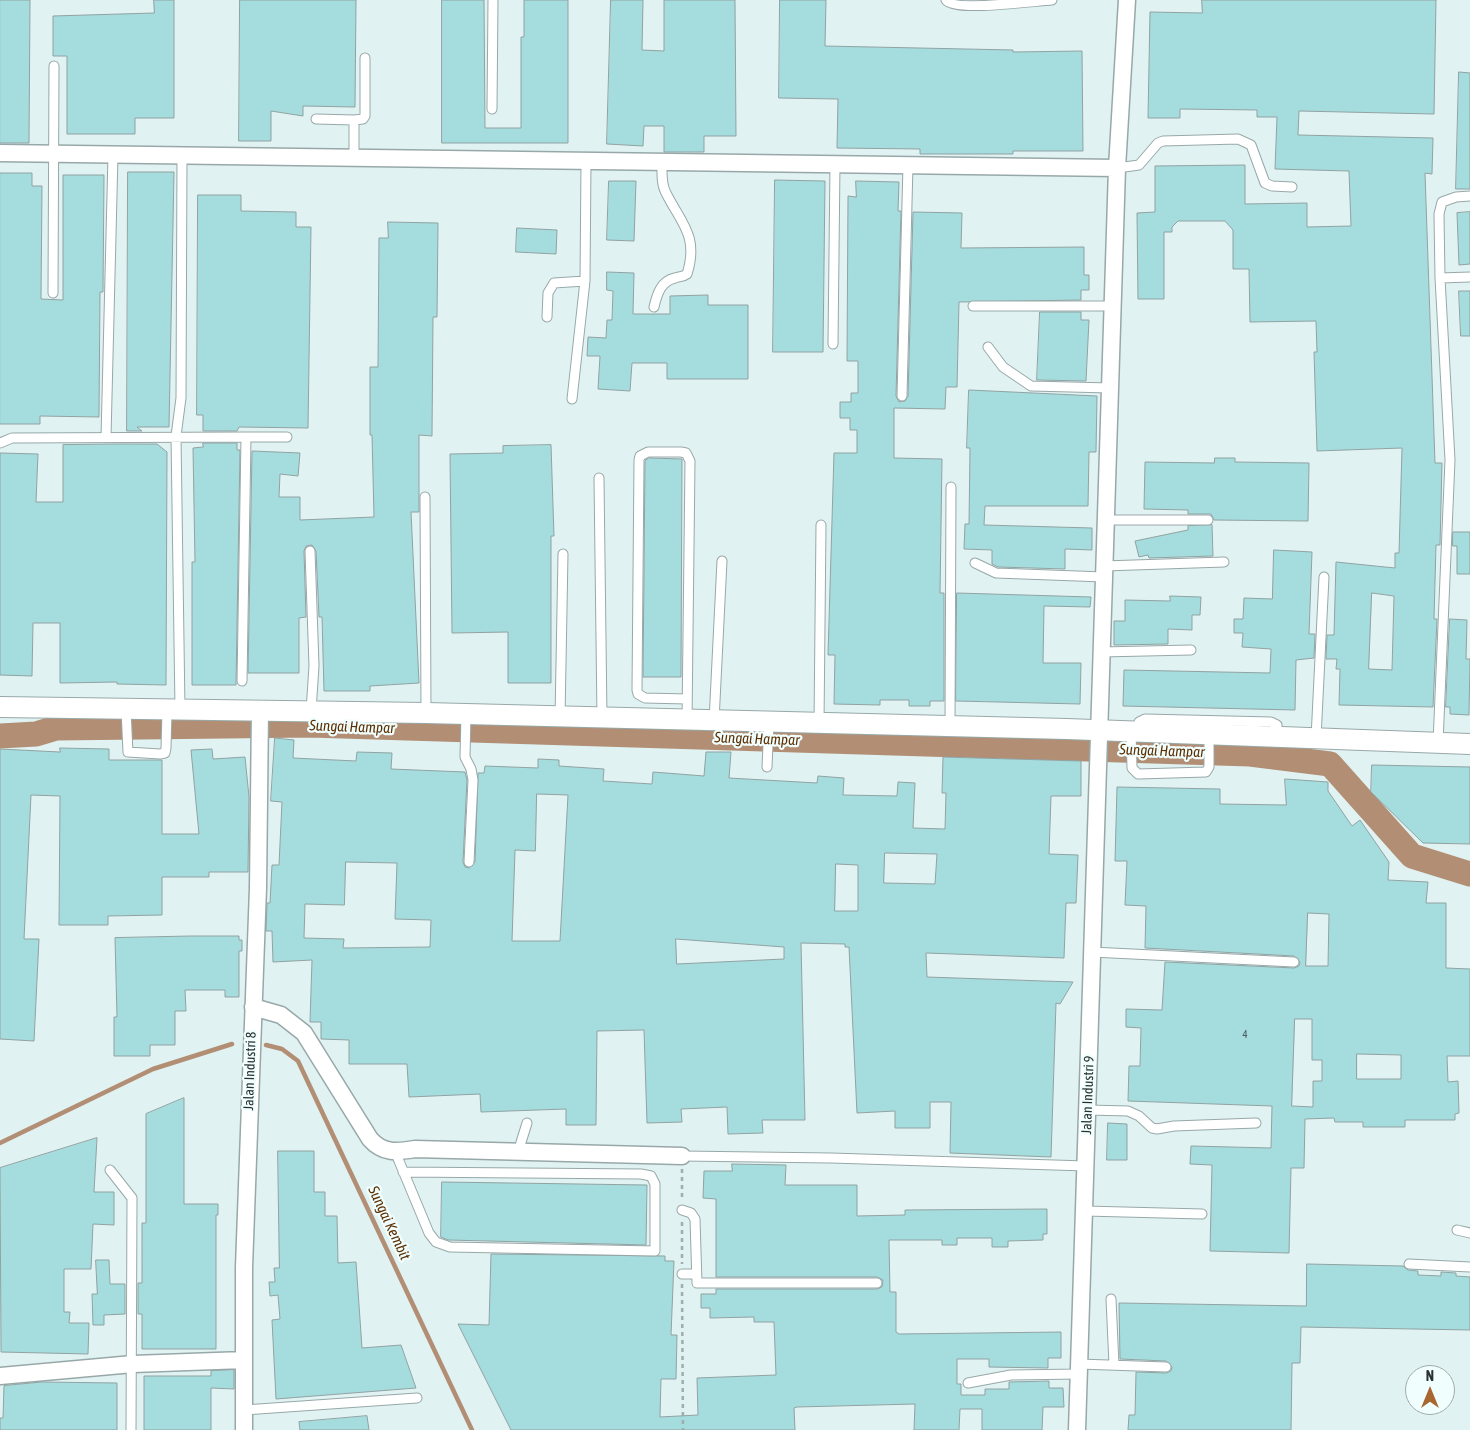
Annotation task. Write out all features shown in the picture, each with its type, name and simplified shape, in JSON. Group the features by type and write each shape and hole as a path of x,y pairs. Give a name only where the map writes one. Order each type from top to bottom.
{"street":[{"name":"Jalan Industri 9","path":"1077,1430 1112,306 1117,168 1127,0"},
{"path":"0,153 1117,168"},
{"path":"0,707 126,715 311,711 426,713 466,718 714,721 769,726 819,723 950,726 1209,738 1277,737 1470,744"},
{"name":"Jalan Industri 8","path":"244,1430 244,1257 258,888 260,713"},
{"path":"253,1007 281,1015 304,1033 370,1138 381,1149 395,1152 415,1149 682,1156"},
{"path":"0,1376 133,1364 244,1360"}],"lane":[{"path":"492,109 493,0"},
{"path":"946,0 952,5 984,5 1052,0"},
{"path":"316,119 364,119 365,58"},
{"path":"53,294 54,66"},
{"path":"354,120 354,158"},
{"path":"1117,168 1139,165 1158,143 1163,141 1238,139 1251,145 1265,183 1272,186 1292,187"},
{"path":"106,437 113,155"},
{"path":"126,715 128,752 160,754 165,752 171,714 176,436 181,398 182,156"},
{"path":"572,399 585,281 586,161"},
{"path":"654,307 657,294 662,285 671,279 687,274 691,248 685,223 666,192 662,162"},
{"path":"833,344 835,164"},
{"path":"902,396 908,165"},
{"path":"1438,743 1450,460 1440,278 1440,207 1442,202 1448,198 1470,196"},
{"path":"1440,278 1470,277"},
{"path":"547,317 548,294 554,283 585,281"},
{"path":"973,306 1112,306"},
{"path":"988,347 1003,366 1032,386 1110,388"},
{"path":"242,681 246,437"},
{"path":"0,443 12,438 287,437"},
{"path":"686,721 687,699 690,461 686,453 648,452 640,456 639,460 637,690 638,694 645,698 687,699"},
{"path":"599,478 602,719"},
{"path":"950,726 951,487"},
{"path":"425,497 426,713"},
{"path":"1105,520 1208,520"},
{"path":"819,723 821,525"},
{"path":"310,551 314,666 311,711"},
{"path":"560,718 563,554"},
{"path":"714,721 722,561"},
{"path":"975,563 996,573 1104,571 1224,562"},
{"path":"1316,738 1324,577"},
{"path":"1102,652 1191,650"},
{"path":"466,718 465,757 471,769 473,780 469,862"},
{"path":"1209,738 1209,760 1206,772 1138,774 1133,771 1133,735 1139,722 1145,718 1271,722 1277,725 1277,737"},
{"path":"768,767 769,726"},
{"path":"1092,952 1294,962"},
{"path":"1088,1110 1128,1111 1139,1116 1152,1128 1157,1129 1174,1126 1256,1123"},
{"path":"518,1152 527,1123"},
{"path":"395,1152 429,1233 436,1242 450,1247 655,1250 655,1184 651,1176 641,1174 404,1172"},
{"path":"682,1156 831,1158 1086,1166"},
{"path":"110,1170 132,1198 133,1364 131,1430"},
{"path":"682,1210 691,1213 695,1219 695,1274 697,1283 702,1285 877,1283"},
{"path":"1084,1211 1202,1214"},
{"path":"1457,1230 1470,1233"},
{"path":"1409,1264 1470,1267"},
{"path":"682,1274 695,1274"},
{"path":"1111,1299 1114,1365"},
{"path":"968,1383 1011,1374 1114,1365 1166,1367"},
{"path":"244,1410 416,1398"}],"path":[{"path":"682,1156 683,1430"}],"building":[{"path":"0,0 30,0 29,143 0,143"},
{"path":"154,0 174,0 174,118 135,118 135,134 67,134 67,56 53,56 53,16 154,13"},
{"path":"240,0 356,0 355,107 303,106 303,116 271,111 271,141 239,141"},
{"path":"442,0 484,0 485,128 521,128 521,37 524,37 524,0 568,0 568,143 442,143"},
{"path":"611,0 643,0 642,50 664,51 664,0 735,0 736,136 704,136 704,152 664,152 664,126 644,126 643,146 607,144"},
{"path":"780,0 826,0 825,46 1013,50 1013,52 1082,51 1083,151 1013,151 1013,154 920,154 920,149 837,148 838,99 779,98"},
{"path":"1202,0 1436,0 1434,114 1299,111 1298,135 1433,138 1432,174 1425,173 1435,463 1442,463 1440,545 1436,545 1434,619 1437,619 1433,707 1339,705 1340,669 1336,669 1337,659 1326,659 1327,635 1334,635 1336,562 1395,568 1395,553 1399,553 1402,448 1317,451 1314,352 1317,352 1316,321 1250,322 1249,269 1233,269 1233,230 1225,221 1178,221 1172,227 1172,232 1164,232 1164,299 1138,299 1137,213 1155,212 1155,166 1245,165 1245,204 1307,203 1307,227 1351,226 1349,171 1275,169 1277,117 1257,117 1257,110 1180,109 1180,118 1148,118 1150,12 1202,13","holes":["1372,593 1394,596 1392,670 1369,669"]},
{"path":"1459,72 1470,73 1470,189 1456,189"},
{"path":"128,172 174,172 169,427 137,427 142,431 127,431"},
{"path":"0,173 32,173 32,186 42,186 41,299 63,300 63,175 104,175 103,292 100,292 99,417 40,416 40,424 0,424"},
{"path":"775,180 825,181 823,352 773,352"},
{"path":"609,181 636,181 634,241 607,240"},
{"path":"856,181 899,182 898,211 901,211 896,396 899,402 905,401 908,396 913,212 962,213 961,248 1084,247 1084,275 1089,275 1089,290 1081,290 1081,300 959,302 957,387 946,387 945,409 894,408 894,458 942,459 940,593 944,593 944,701 930,701 930,706 909,706 909,700 880,700 880,705 834,704 835,655 828,655 834,453 857,453 857,430 850,430 850,418 840,418 840,402 851,402 851,393 858,393 858,361 847,361 848,196 856,197"},
{"path":"198,195 241,195 241,211 296,212 296,227 311,227 308,428 239,427 237,431 203,431 203,415 197,415"},
{"path":"1470,212 1470,264 1459,265 1457,213"},
{"path":"388,222 438,223 437,317 433,317 432,436 419,435 419,512 411,512 419,683 370,686 370,691 324,691 322,617 319,617 316,551 312,545 306,546 304,551 306,617 299,618 299,673 248,673 252,451 300,453 298,476 280,474 279,497 300,497 300,520 374,517 372,435 370,435 370,367 378,367 379,238 388,238"},
{"path":"517,228 557,230 556,254 516,252"},
{"path":"607,272 634,273 633,314 670,314 670,296 708,295 708,305 748,305 748,379 667,379 667,363 632,363 630,391 598,389 600,356 587,356 588,337 606,338 607,320 612,320 613,291 607,290"},
{"path":"1459,291 1470,291 1470,336 1461,336"},
{"path":"1040,312 1081,312 1081,320 1089,320 1086,381 1037,380"},
{"path":"969,390 1097,396 1096,452 1089,452 1088,506 985,506 984,525 1092,528 1092,550 1065,549 1065,569 998,567 992,564 992,550 964,549 965,524 969,524 970,448 967,448"},
{"path":"203,443 237,443 237,450 240,450 236,685 192,685 192,562 195,562 193,448 203,447"},
{"path":"157,444 167,452 166,685 117,684 117,682 60,683 60,623 33,623 32,676 0,675 0,453 38,454 36,502 63,502 63,445"},
{"path":"551,445 554,536 551,536 551,683 508,683 508,632 452,633 450,454 503,453 503,446"},
{"path":"649,458 682,459 681,677 643,677 645,461"},
{"path":"1215,458 1235,458 1235,462 1309,463 1308,521 1214,520 1211,514 1188,514 1188,510 1144,509 1145,462 1214,463"},
{"path":"1212,525 1213,556 1149,558 1148,555 1139,557 1135,541 1188,530 1188,526"},
{"path":"1453,532 1470,532 1470,574 1457,574 1457,546 1453,546"},
{"path":"1274,550 1312,552 1309,634 1315,634 1314,658 1296,660 1295,710 1123,706 1124,670 1270,673 1271,649 1242,647 1243,633 1234,633 1234,619 1243,619 1244,598 1272,599"},
{"path":"957,593 1091,597 1090,607 1044,606 1043,663 1081,663 1080,704 956,701"},
{"path":"1170,596 1201,597 1200,615 1192,615 1192,630 1168,629 1168,644 1114,645 1114,621 1125,621 1125,600 1170,601"},
{"path":"1450,619 1467,620 1466,659 1470,659 1469,715 1450,714 1450,707 1446,707"},
{"path":"275,738 294,740 293,758 356,761 357,752 392,753 391,769 465,772 467,780 463,862 465,867 469,868 475,862 478,773 484,773 485,766 538,768 538,759 559,760 559,766 604,769 603,781 652,784 653,772 704,776 706,752 731,752 729,778 817,783 818,776 844,778 843,795 897,796 898,782 915,783 913,828 945,829 946,793 942,793 943,757 1081,761 1081,796 1051,796 1049,854 1078,855 1076,903 1066,903 1064,958 926,953 927,977 1073,982 1060,1004 1056,1003 1051,1157 950,1153 951,1102 930,1102 930,1128 895,1128 895,1111 857,1113 849,947 845,947 845,944 801,943 805,1120 762,1120 763,1133 728,1134 727,1107 681,1109 682,1122 647,1123 644,1030 597,1031 596,1125 566,1125 566,1109 481,1112 480,1094 409,1097 407,1064 349,1064 349,1040 321,1039 321,1022 310,1022 312,960 273,962 272,931 266,931 267,903 270,903 272,865 279,865 282,802 271,801","holes":["537,794 568,795 560,941 512,941 515,850 535,851","885,853 937,854 935,884 884,883","346,862 397,863 395,919 431,920 430,947 343,948 344,939 304,938 305,904 344,905","836,864 858,865 858,911 835,911","676,939 784,947 784,959 677,964"]},
{"path":"60,748 109,749 109,760 162,760 162,834 199,834 191,750 212,749 213,759 245,757 249,797 248,872 209,872 209,877 162,877 162,915 108,916 108,925 59,925 60,796 31,795 24,939 39,939 34,1041 0,1039 0,749 60,752"},
{"path":"1372,765 1470,767 1470,844 1423,843 1371,792"},
{"path":"1285,779 1328,782 1328,791 1352,826 1360,820 1389,862 1388,880 1428,882 1426,903 1446,903 1446,968 1470,969 1470,1056 1447,1056 1448,1082 1458,1081 1459,1113 1455,1114 1455,1120 1405,1120 1405,1127 1363,1127 1363,1122 1335,1122 1334,1118 1305,1119 1304,1168 1291,1168 1289,1253 1210,1251 1212,1165 1190,1164 1191,1146 1271,1148 1272,1106 1128,1101 1129,1066 1140,1066 1141,1028 1126,1027 1126,1009 1162,1010 1165,962 1294,968 1299,966 1300,962 1294,956 1145,948 1146,906 1125,905 1127,861 1115,861 1117,787 1220,789 1220,804 1286,805","holes":["1308,913 1329,914 1328,966 1306,966","1295,1019 1312,1019 1312,1060 1322,1060 1322,1081 1313,1081 1313,1107 1292,1106","1357,1054 1401,1055 1401,1079 1357,1079"]},
{"path":"239,936 239,940 242,940 242,951 239,951 239,997 225,997 225,990 185,990 186,1011 175,1011 175,1045 150,1045 150,1056 114,1056 114,1017 117,1017 115,938"},
{"path":"184,1098 184,1204 218,1204 218,1215 216,1215 216,1349 142,1349 142,1314 138,1314 138,1283 142,1283 142,1223 146,1223 146,1114"},
{"path":"1108,1123 1127,1124 1127,1160 1107,1160"},
{"path":"97,1138 94,1192 114,1192 114,1225 93,1224 91,1269 64,1269 64,1312 70,1312 69,1323 89,1323 88,1354 1,1352 0,1168"},
{"path":"278,1151 314,1151 314,1192 325,1192 325,1216 337,1216 338,1263 356,1262 362,1348 401,1345 416,1388 276,1399 272,1320 280,1319 278,1295 270,1296 269,1282 275,1282 274,1268 279,1268"},
{"path":"732,1164 786,1165 785,1185 857,1185 857,1216 905,1215 905,1210 1047,1209 1047,1234 1043,1234 1043,1240 1008,1241 1008,1247 992,1247 992,1238 957,1238 957,1245 942,1245 942,1240 889,1240 890,1292 896,1292 896,1332 899,1334 1061,1332 1061,1358 1048,1358 1048,1368 989,1367 989,1359 957,1359 957,1384 961,1384 961,1395 985,1395 985,1389 1009,1389 1009,1382 1049,1381 1049,1388 1063,1388 1064,1407 1043,1407 1042,1430 982,1430 982,1409 960,1409 959,1430 914,1430 915,1404 797,1407 794,1408 795,1430 511,1430 458,1324 489,1325 491,1254 665,1256 665,1261 674,1261 671,1335 677,1335 676,1379 661,1379 660,1417 698,1415 697,1378 776,1375 774,1322 754,1322 754,1317 710,1318 710,1308 701,1308 701,1294 716,1294 716,1289 877,1289 882,1287 883,1280 877,1277 716,1277 716,1199 703,1198 704,1171 732,1171"},
{"path":"442,1182 647,1185 646,1245 448,1240 441,1237"},
{"path":"96,1260 109,1260 110,1284 125,1284 125,1314 104,1315 104,1325 93,1325 92,1294 97,1294"},
{"path":"1307,1264 1403,1266 1408,1270 1418,1271 1418,1275 1441,1276 1441,1272 1456,1273 1456,1276 1470,1277 1470,1330 1301,1327 1300,1363 1292,1363 1291,1430 1128,1430 1129,1415 1135,1415 1136,1372 1166,1373 1171,1371 1172,1367 1166,1361 1120,1359 1119,1303 1306,1306"},
{"path":"234,1370 234,1389 211,1388 211,1430 144,1430 144,1376 211,1376 211,1371"},
{"path":"42,1382 117,1383 117,1430 0,1430 0,1418 3,1418 4,1386"},
{"path":"367,1416 369,1430 300,1430 299,1422"}],"waterway":[{"name":"Sungai Hampar","path":"0,736 36,734 56,728 310,725 1250,754 1330,764 1412,856 1470,874"},
{"name":"Sungai Kembit","path":"0,1143 153,1069 232,1044"},
{"name":"Sungai Kembit","path":"266,1045 282,1049 298,1061 472,1430"}]}
